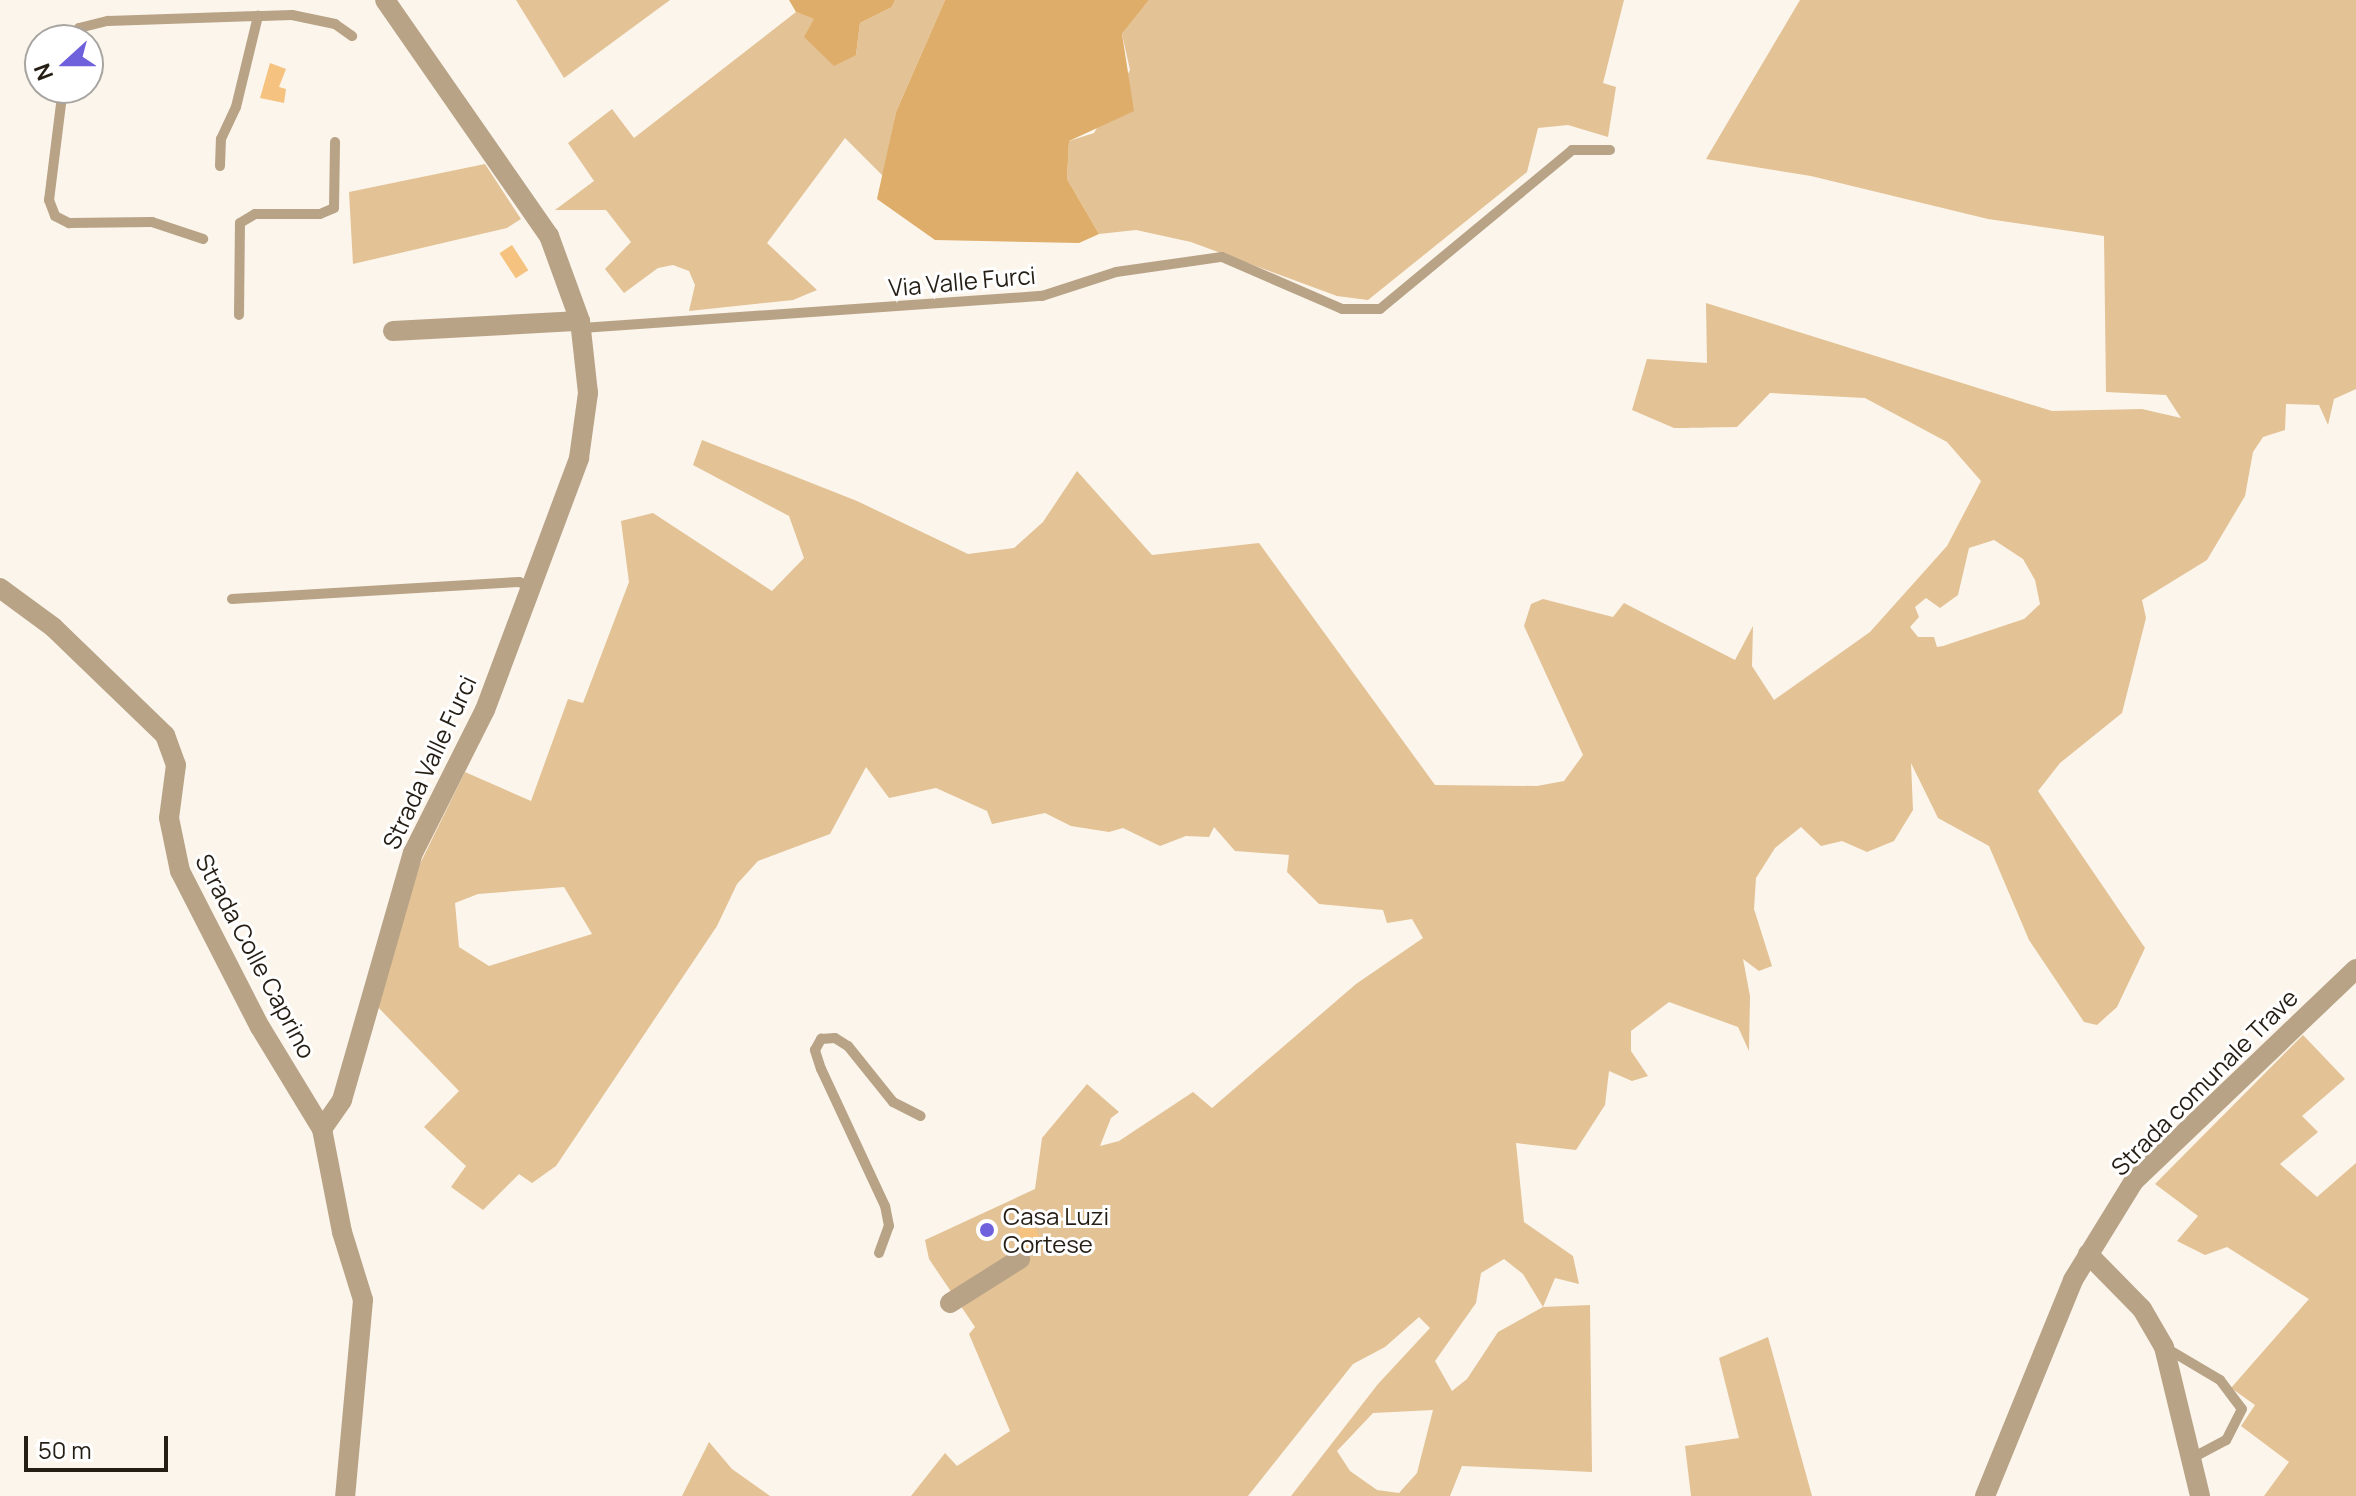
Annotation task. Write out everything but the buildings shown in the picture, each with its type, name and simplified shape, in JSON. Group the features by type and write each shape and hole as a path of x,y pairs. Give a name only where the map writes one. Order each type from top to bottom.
{"street":[{"name":"Strada Valle Furci","path":"322,1129 342,1100 413,853 465,758 579,458 588,393 581,325 549,236 385,0"},
{"path":"393,331 581,325"},
{"name":"Strada Colle Caprino","path":"0,588 53,627 165,735 176,765 169,818 180,871 260,1027 322,1129"},
{"name":"Strada comunale Trave","path":"1994,1494 2073,1280 2134,1181 2356,969"},
{"path":"322,1129 342,1232 363,1300 345,1496"},
{"path":"2088,1254 2142,1309 2164,1347 2200,1496"},
{"path":"950,1303 1020,1259"}],"lane":[{"path":"220,166 221,139 236,107 258,16"},
{"path":"96,24 108,21 310,16 352,36"},
{"path":"61,104 49,200 55,216 69,223 152,222 203,239"},
{"path":"239,315 240,223 255,214 320,214 334,208 335,142"},
{"name":"Via Valle Furci","path":"581,325 1042,296 1116,272 1222,257 1342,309 1380,309 1572,150 1610,150"},
{"path":"232,599 519,582 531,587"},
{"path":"879,1253 889,1226 885,1206 821,1069 815,1050 821,1039 835,1038 848,1046 893,1102 921,1116"},
{"path":"2164,1347 2220,1380 2242,1409 2226,1440 2191,1459"}],"shaded area":[{"path":"516,0 670,0 564,78"},
{"path":"789,0 895,0 892,7 860,23 856,55 834,66 804,37 814,19 796,12"},
{"path":"895,0 945,0 896,112 883,176 845,138 767,243 817,290 793,300 689,311 695,285 689,271 673,265 658,268 624,293 605,269 631,242 606,210 555,210 594,181 568,143 612,109 634,138 796,12 815,19 856,55 860,23 892,7"},
{"path":"945,0 1149,0 1122,34 1134,111 1069,141 1067,179 1099,234 1079,243 935,240 877,199 896,112"},
{"path":"1149,0 1624,0 1603,83 1616,87 1608,137 1568,125 1538,128 1527,172 1368,300 1337,296 1191,242 1136,230 1099,234 1067,179 1069,141 1094,133 1130,70 1122,34"},
{"path":"1800,0 2356,0 2356,389 2334,399 2328,425 2319,405 2286,404 2285,430 2263,437 2253,452 2245,496 2207,560 2142,600 2146,618 2122,713 2060,763 2038,791 2145,948 2117,1007 2097,1025 2084,1022 2029,940 1989,846 1938,818 1911,763 1913,810 1894,841 1867,852 1842,841 1821,846 1801,827 1775,848 1756,878 1754,909 1772,966 1759,971 1743,959 1750,996 1749,1051 1738,1027 1669,1002 1631,1031 1631,1051 1648,1076 1632,1081 1609,1071 1605,1105 1576,1150 1516,1143 1524,1222 1573,1256 1579,1284 1555,1278 1543,1307 1590,1305 1592,1472 1462,1466 1450,1496 1291,1496 1378,1384 1430,1328 1419,1317 1385,1347 1353,1364 1248,1496 911,1496 945,1453 957,1466 1010,1431 969,1334 975,1327 929,1259 925,1240 1035,1189 1042,1138 1087,1084 1119,1112 1111,1118 1100,1146 1119,1141 1193,1092 1212,1108 1356,984 1423,938 1412,919 1387,923 1383,910 1319,904 1287,872 1289,855 1235,851 1214,827 1209,837 1186,836 1160,846 1123,828 1109,832 1071,826 1045,813 992,824 987,811 936,788 889,798 866,767 830,834 758,861 737,884 717,926 556,1166 532,1183 519,1174 483,1210 451,1187 466,1166 424,1127 459,1091 375,1004 416,872 465,772 531,801 568,699 583,703 629,582 621,521 653,513 772,591 804,558 789,516 693,465 702,440 857,501 968,554 1014,548 1043,522 1077,471 1152,555 1259,543 1435,785 1537,786 1564,781 1583,755 1524,626 1531,604 1543,599 1613,617 1624,603 1735,660 1753,626 1752,666 1774,700 1870,632 1947,546 1981,481 1947,442 1865,398 1770,393 1737,427 1674,428 1632,410 1647,359 1707,363 1706,303 2052,411 2142,409 2181,418 2166,395 2106,392 2104,236 1988,219 1811,176 1706,159","holes":["1994,540 2023,559 2035,580 2040,604 2024,619 1937,647 1934,637 1918,637 1910,627 1919,617 1915,607 1926,598 1940,608 1958,595 1969,548","564,887 592,934 489,966 459,947 455,903 478,894","1504,1259 1523,1274 1543,1307 1498,1332 1467,1379 1452,1391 1435,1361 1476,1303 1481,1273","1433,1410 1417,1473 1399,1493 1377,1490 1350,1471 1337,1451 1373,1413"]},
{"path":"270,63 286,69 279,87 286,89 284,103 260,98"},
{"path":"485,164 521,219 507,228 353,264 349,192"},
{"path":"512,245 528,270 516,278 499,253"},
{"path":"2303,1035 2345,1079 2302,1116 2318,1132 2280,1164 2317,1197 2356,1163 2356,1496 2264,1496 2289,1462 2241,1426 2255,1405 2231,1388 2309,1299 2227,1247 2205,1255 2177,1241 2198,1216 2155,1184"},
{"path":"1033,1223 1043,1246 1027,1253 1017,1230"},
{"path":"1768,1337 1812,1496 1691,1496 1685,1446 1739,1438 1719,1358"},
{"path":"709,1442 732,1469 770,1496 682,1496"}],"place":[{"name":"Casa Luzi Cortese","path":"987,1230"}]}
